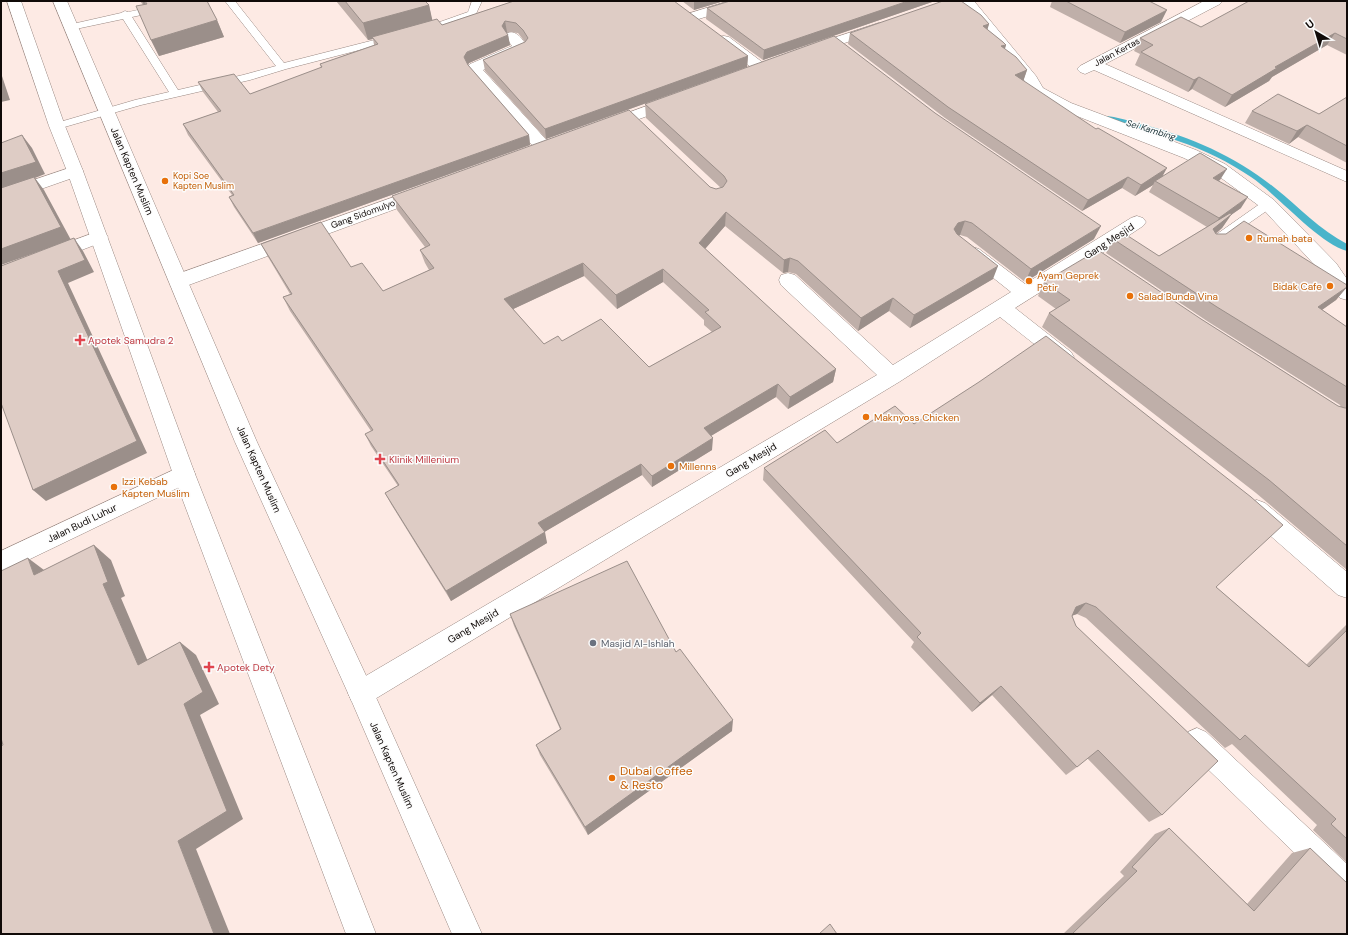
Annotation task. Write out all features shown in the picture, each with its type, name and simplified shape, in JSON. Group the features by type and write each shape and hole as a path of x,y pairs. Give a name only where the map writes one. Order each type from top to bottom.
{"street":[{"path":"14,1 57,126 75,171 184,474 361,934"},
{"name":"Jalan Kapten Muslim","path":"60,1 246,442 361,693 467,934"},
{"path":"743,1 686,13 761,68"},
{"path":"967,1 1039,90 1065,106 1196,157 1219,168 1268,204 1329,268 1347,293"},
{"name":"Jalan Kertas","path":"1215,1 1089,67 1347,177"},
{"path":"797,55 839,47 893,22"},
{"path":"512,36 520,48 475,67 476,71 544,148"},
{"path":"588,132 638,121 690,94"},
{"path":"1,197 75,171"},
{"name":"Gang Sidomulyo","path":"179,281 440,186"},
{"name":"Gang Mesjid","path":"361,693 892,376 1000,307 1024,293 1097,258 1104,236 1137,222"},
{"path":"1,274 99,237"},
{"path":"960,242 1024,293"},
{"path":"788,280 892,376"},
{"path":"1000,307 1079,369"},
{"name":"Jalan Budi Luhur","path":"1,562 184,474"},
{"path":"1240,496 1347,587"},
{"path":"1180,725 1347,884"}],"lane":[{"path":"71,26 192,1"},
{"path":"230,1 282,67"},
{"path":"57,126 106,111 175,93 246,78 282,67 407,35 472,14 477,1"},
{"path":"125,14 175,93"},
{"path":"1211,244 1268,204"}],"building":[{"path":"145,1 207,1 217,20 151,40 136,6 147,4"},
{"path":"345,1 425,1 429,5 363,23"},
{"path":"514,1 674,1 748,56 545,129 483,60 525,42 528,38 516,23 505,21 502,26 508,35 467,52 464,57 468,65 529,135 253,233 229,197 234,195 183,124 221,111 198,82 234,74 250,94 322,67 320,64 378,44 372,37 437,19 442,25"},
{"path":"730,1 908,1 764,50 707,8"},
{"path":"943,1 961,1 981,15 989,24 983,26 1006,45 1001,46 1016,57 1027,70 1015,75 1096,129 1098,128 1167,168 1141,185 1128,177 1088,200 948,107 850,33"},
{"path":"1066,1 1149,1 1167,10 1125,32"},
{"path":"1249,1 1347,1 1347,39 1335,33 1275,67 1277,68 1232,95 1199,77 1194,80 1141,52 1153,45 1140,38 1181,17 1201,27"},
{"path":"834,36 935,113 1101,226 1031,269 972,223 965,221 958,223 954,229 957,234 998,266 914,315 893,298 861,318 798,261 790,258 784,260 726,212 699,243 836,369 790,397 778,384 704,428 713,438 652,476 641,464 538,523 545,532 446,591 385,493 399,485 365,434 373,430 283,297 292,294 261,244 321,222 351,267 362,263 383,291 434,268 420,250 430,245 392,196 629,110 710,187 716,189 723,187 727,181 724,176 645,104","holes":["583,263 616,295 663,269 709,310 705,312 721,327 649,367 601,319 562,341 558,336 544,344 504,299"]},
{"path":"1278,94 1319,114 1347,97 1347,146 1307,125 1297,131 1252,111"},
{"path":"22,135 36,162 1,173 1,143"},
{"path":"1200,153 1227,169 1213,178 1248,197 1219,218 1155,181"},
{"path":"34,177 61,227 1,249 1,188"},
{"path":"1230,213 1232,214 1213,229 1216,234 1226,234 1244,221 1347,285 1347,287 1318,307 1347,327 1347,387 1217,307 1113,239 1121,234 1126,238 1128,236 1159,256"},
{"path":"74,238 85,260 58,271 137,441 33,490 1,403 1,266"},
{"path":"1098,250 1201,319 1338,406 1347,408 1347,546 1269,480 1049,313 1070,300 1044,282"},
{"path":"1046,336 1251,497 1283,525 1216,587 1309,667 1347,630 1347,839 1331,824 1336,819 1245,735 1240,740 1096,607 1086,603 1076,607 1072,616 1076,626 1218,761 1162,815 1098,750 1077,767 1001,686 980,703 917,637 921,633 764,468 825,430 837,443 895,406 914,424"},
{"path":"94,545 108,582 103,584 138,665 180,642 203,692 184,704 227,811 178,841 214,934 1,934 1,746 3,745 1,738 1,571 28,558 34,575"},
{"path":"627,561 676,652 680,649 733,720 585,827 536,745 561,729 510,614"},
{"path":"1169,828 1254,911 1310,848 1347,883 1347,934 1072,934 1137,871 1132,867"},
{"path":"830,924 837,934 819,934"}],"waterway":[{"name":"Sei Kambing","path":"1105,118 1172,136 1194,144 1235,163 1273,190 1326,236 1347,248"}],"place":[{"name":"Kopi Soe Kapten Muslim","path":"165,181"},
{"name":"Rumah bata","path":"1249,238"},
{"name":"Ayam Geprek Petir","path":"1029,281"},
{"name":"Bidak Cafe","path":"1330,286"},
{"name":"Salad Bunda Vina","path":"1130,296"},
{"name":"Apotek Samudra 2","path":"80,340"},
{"name":"Maknyoss Chicken","path":"866,417"},
{"name":"Klinik Millenium","path":"380,459"},
{"name":"Millenns","path":"671,466"},
{"name":"Izzi Kebab Kapten Muslim","path":"114,487"},
{"name":"Masjid Al-Ishlah","path":"593,643"},
{"name":"Apotek Dety","path":"209,667"},
{"name":"Dubai Coffee & Resto","path":"612,778"}]}
